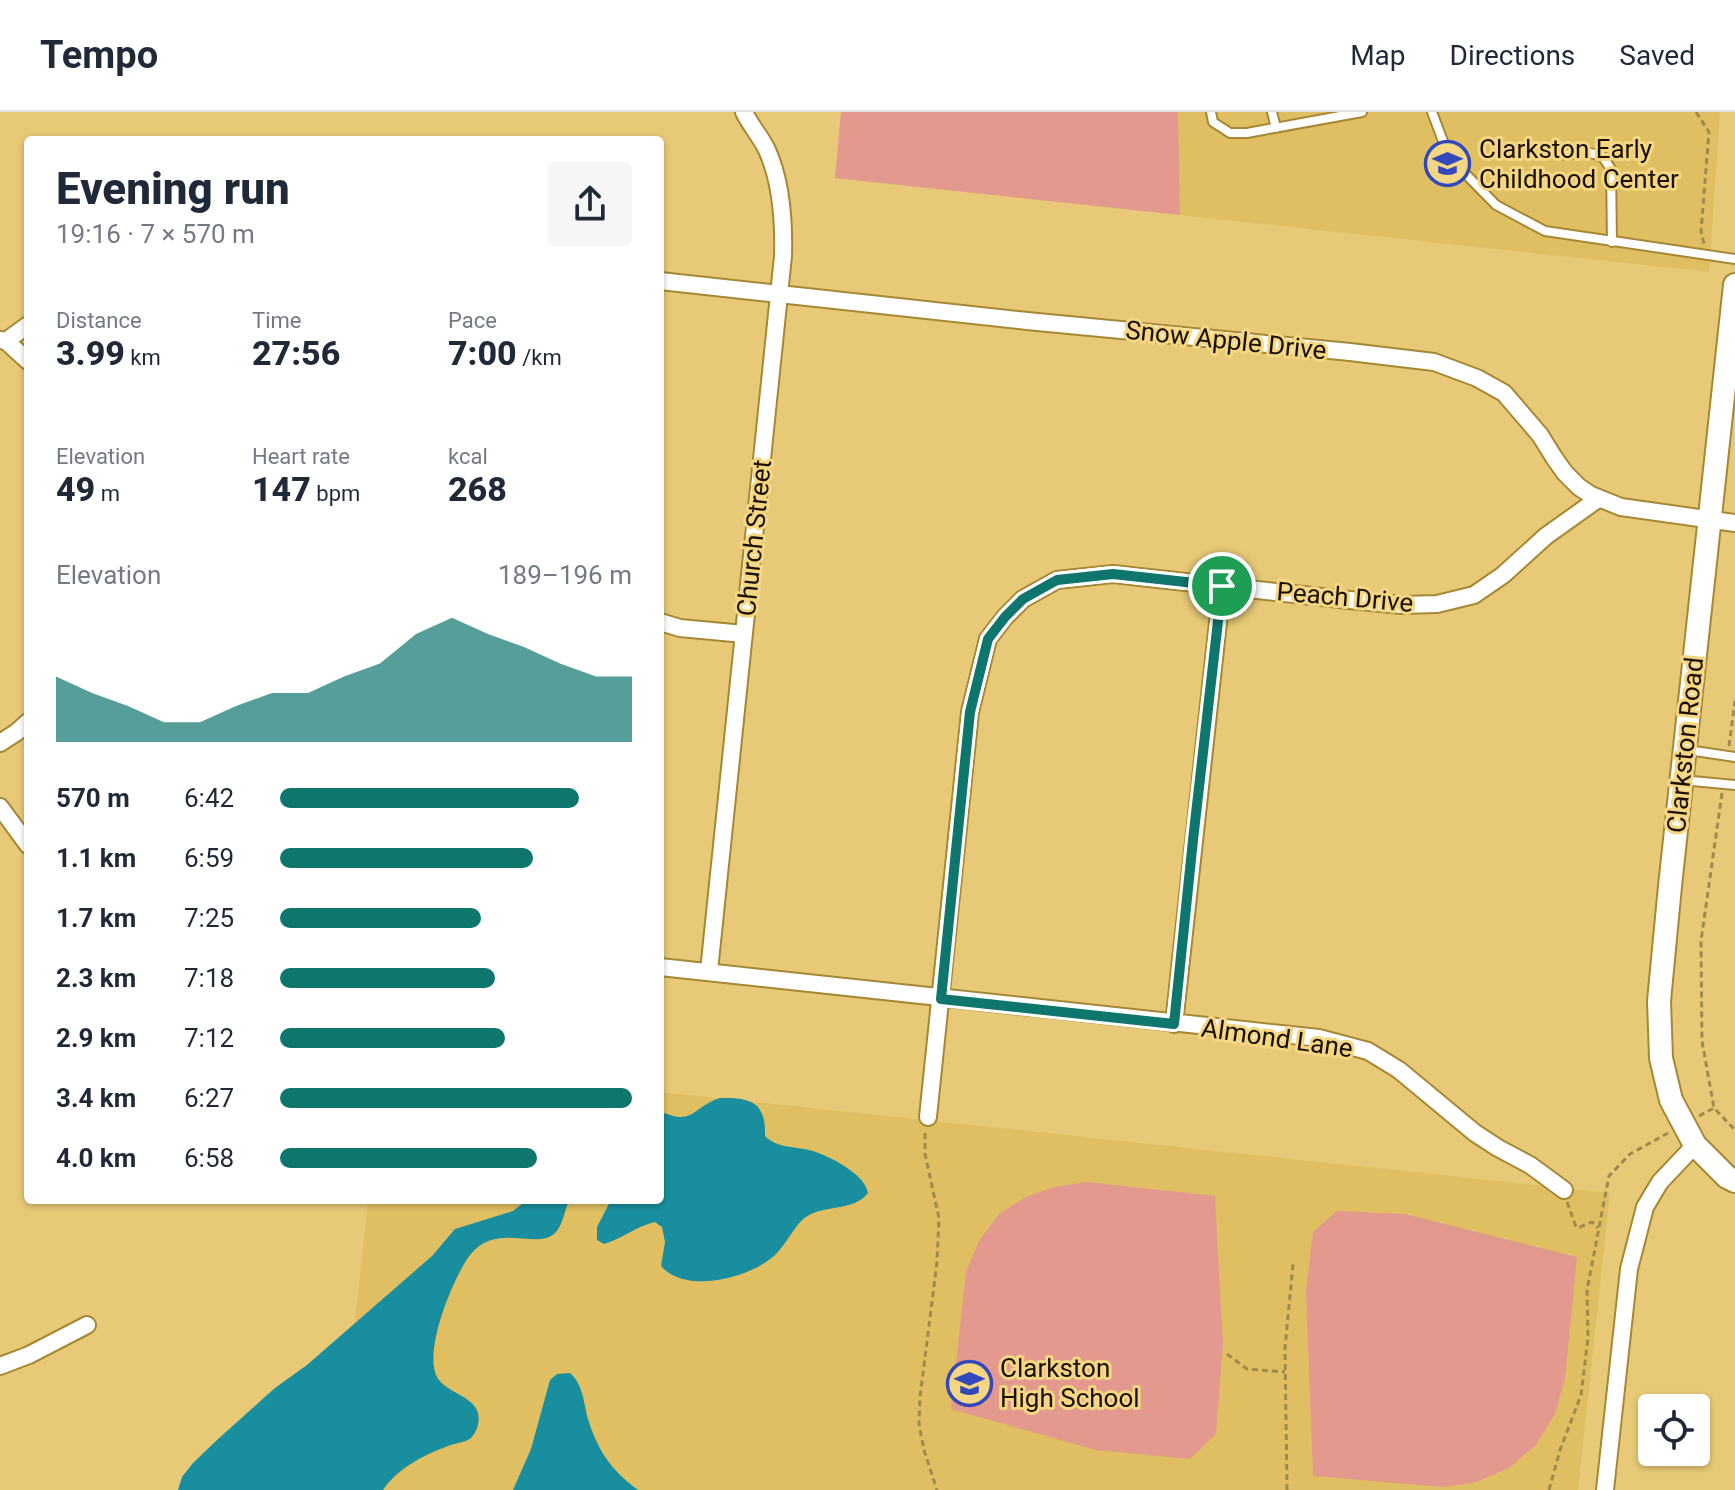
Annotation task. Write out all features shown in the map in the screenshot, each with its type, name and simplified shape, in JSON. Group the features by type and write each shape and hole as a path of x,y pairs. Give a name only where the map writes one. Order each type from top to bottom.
{"street":[{"name":"Church Street","path":"709,971 780,294 784,218 767,149 744,112"},
{"name":"Snow Apple Drive","path":"664,281 1434,362 1477,378 1504,393 1533,426 1565,473 1598,499 1621,507 1735,523"},
{"name":"Clarkston Road","path":"1735,285 1659,1001 1661,1058 1671,1100 1695,1145 1735,1181"},
{"path":"24,327 3,340 24,358"},
{"name":"Peach Drive","path":"928,1117 970,712 988,639 1023,599 1057,580 1113,574 1402,605 1437,604 1474,595 1503,575 1546,536 1598,499"},
{"path":"1174,1024 1222,586"},
{"path":"664,623 680,628 744,634"},
{"path":"0,743 24,725"},
{"path":"0,807 24,840"},
{"name":"Almond Lane","path":"664,967 1319,1038 1368,1051 1399,1070 1475,1133 1530,1165 1564,1190"},
{"path":"1605,1490 1629,1269 1645,1207 1660,1182 1695,1145"},
{"path":"0,1366 29,1355 87,1325"}],"lane":[{"path":"1211,112 1213,122 1230,133 1247,133 1320,116 1362,112"},
{"path":"1272,112 1276,128"},
{"path":"1432,112 1449,157 1496,205 1545,231 1735,259"},
{"path":"1565,155 1586,152 1602,156 1611,169 1612,242"},
{"path":"1684,750 1731,756"},
{"path":"1681,780 1735,785"}],"path":[{"path":"1696,112 1709,132 1701,231 1708,255"},
{"path":"1731,756 1735,701"},
{"path":"1723,784 1701,941 1702,1041 1714,1108 1735,1130"},
{"path":"1695,1119 1714,1108"},
{"path":"928,1117 925,1154 939,1218 919,1424 937,1490"},
{"path":"1549,1490 1581,1395 1588,1338 1587,1290 1609,1176 1630,1154 1661,1136"},
{"path":"1564,1190 1576,1227 1592,1222 1598,1228"},
{"path":"1287,1490 1285,1348 1293,1264"},
{"path":"1227,1354 1247,1369 1285,1372"}],"shaded area":[{"path":"841,112 1178,112 1180,215 835,178"},
{"name":"Clarkston Early Childhood Center","path":"1178,112 1720,112 1709,272 1180,215"},
{"name":"Clarkston High School","path":"664,1092 1610,1193 1578,1490 337,1490 368,1204 664,1204"},
{"path":"1086,1182 1215,1196 1223,1344 1216,1434 1190,1459 1096,1450 951,1409 966,1272 979,1241 999,1214 1024,1198 1054,1187"},
{"path":"1337,1211 1405,1214 1577,1257 1565,1379 1555,1414 1535,1446 1509,1468 1474,1483 1443,1487 1313,1476 1306,1292 1313,1232"}],"water":[{"path":"720,1098 741,1099 755,1104 763,1116 765,1136 770,1140 813,1151 838,1162 861,1179 868,1193 855,1203 806,1217 779,1251 764,1263 718,1280 686,1280 672,1275 661,1266 665,1242 662,1227 655,1222 604,1244 597,1240 597,1227 609,1204 664,1204 664,1112 686,1116"},
{"path":"522,1204 568,1204 557,1230 547,1238 504,1238 481,1245 463,1265 448,1297 436,1335 434,1369 444,1385 477,1410 477,1428 471,1438 412,1463 383,1490 178,1490 182,1477 217,1440 432,1256 455,1229 513,1211"},
{"path":"570,1373 580,1388 601,1450 620,1475 638,1490 513,1490 531,1449 550,1380 557,1374"}],"place":[{"name":"Clarkston Early Childhood Center","path":"1448,164"},
{"name":"Clarkston High School","path":"969,1383"}],"route":[{"path":"1113,574 1222,586 1174,1024 941,999 970,712 988,639 1023,599 1057,580 1113,574"}]}
